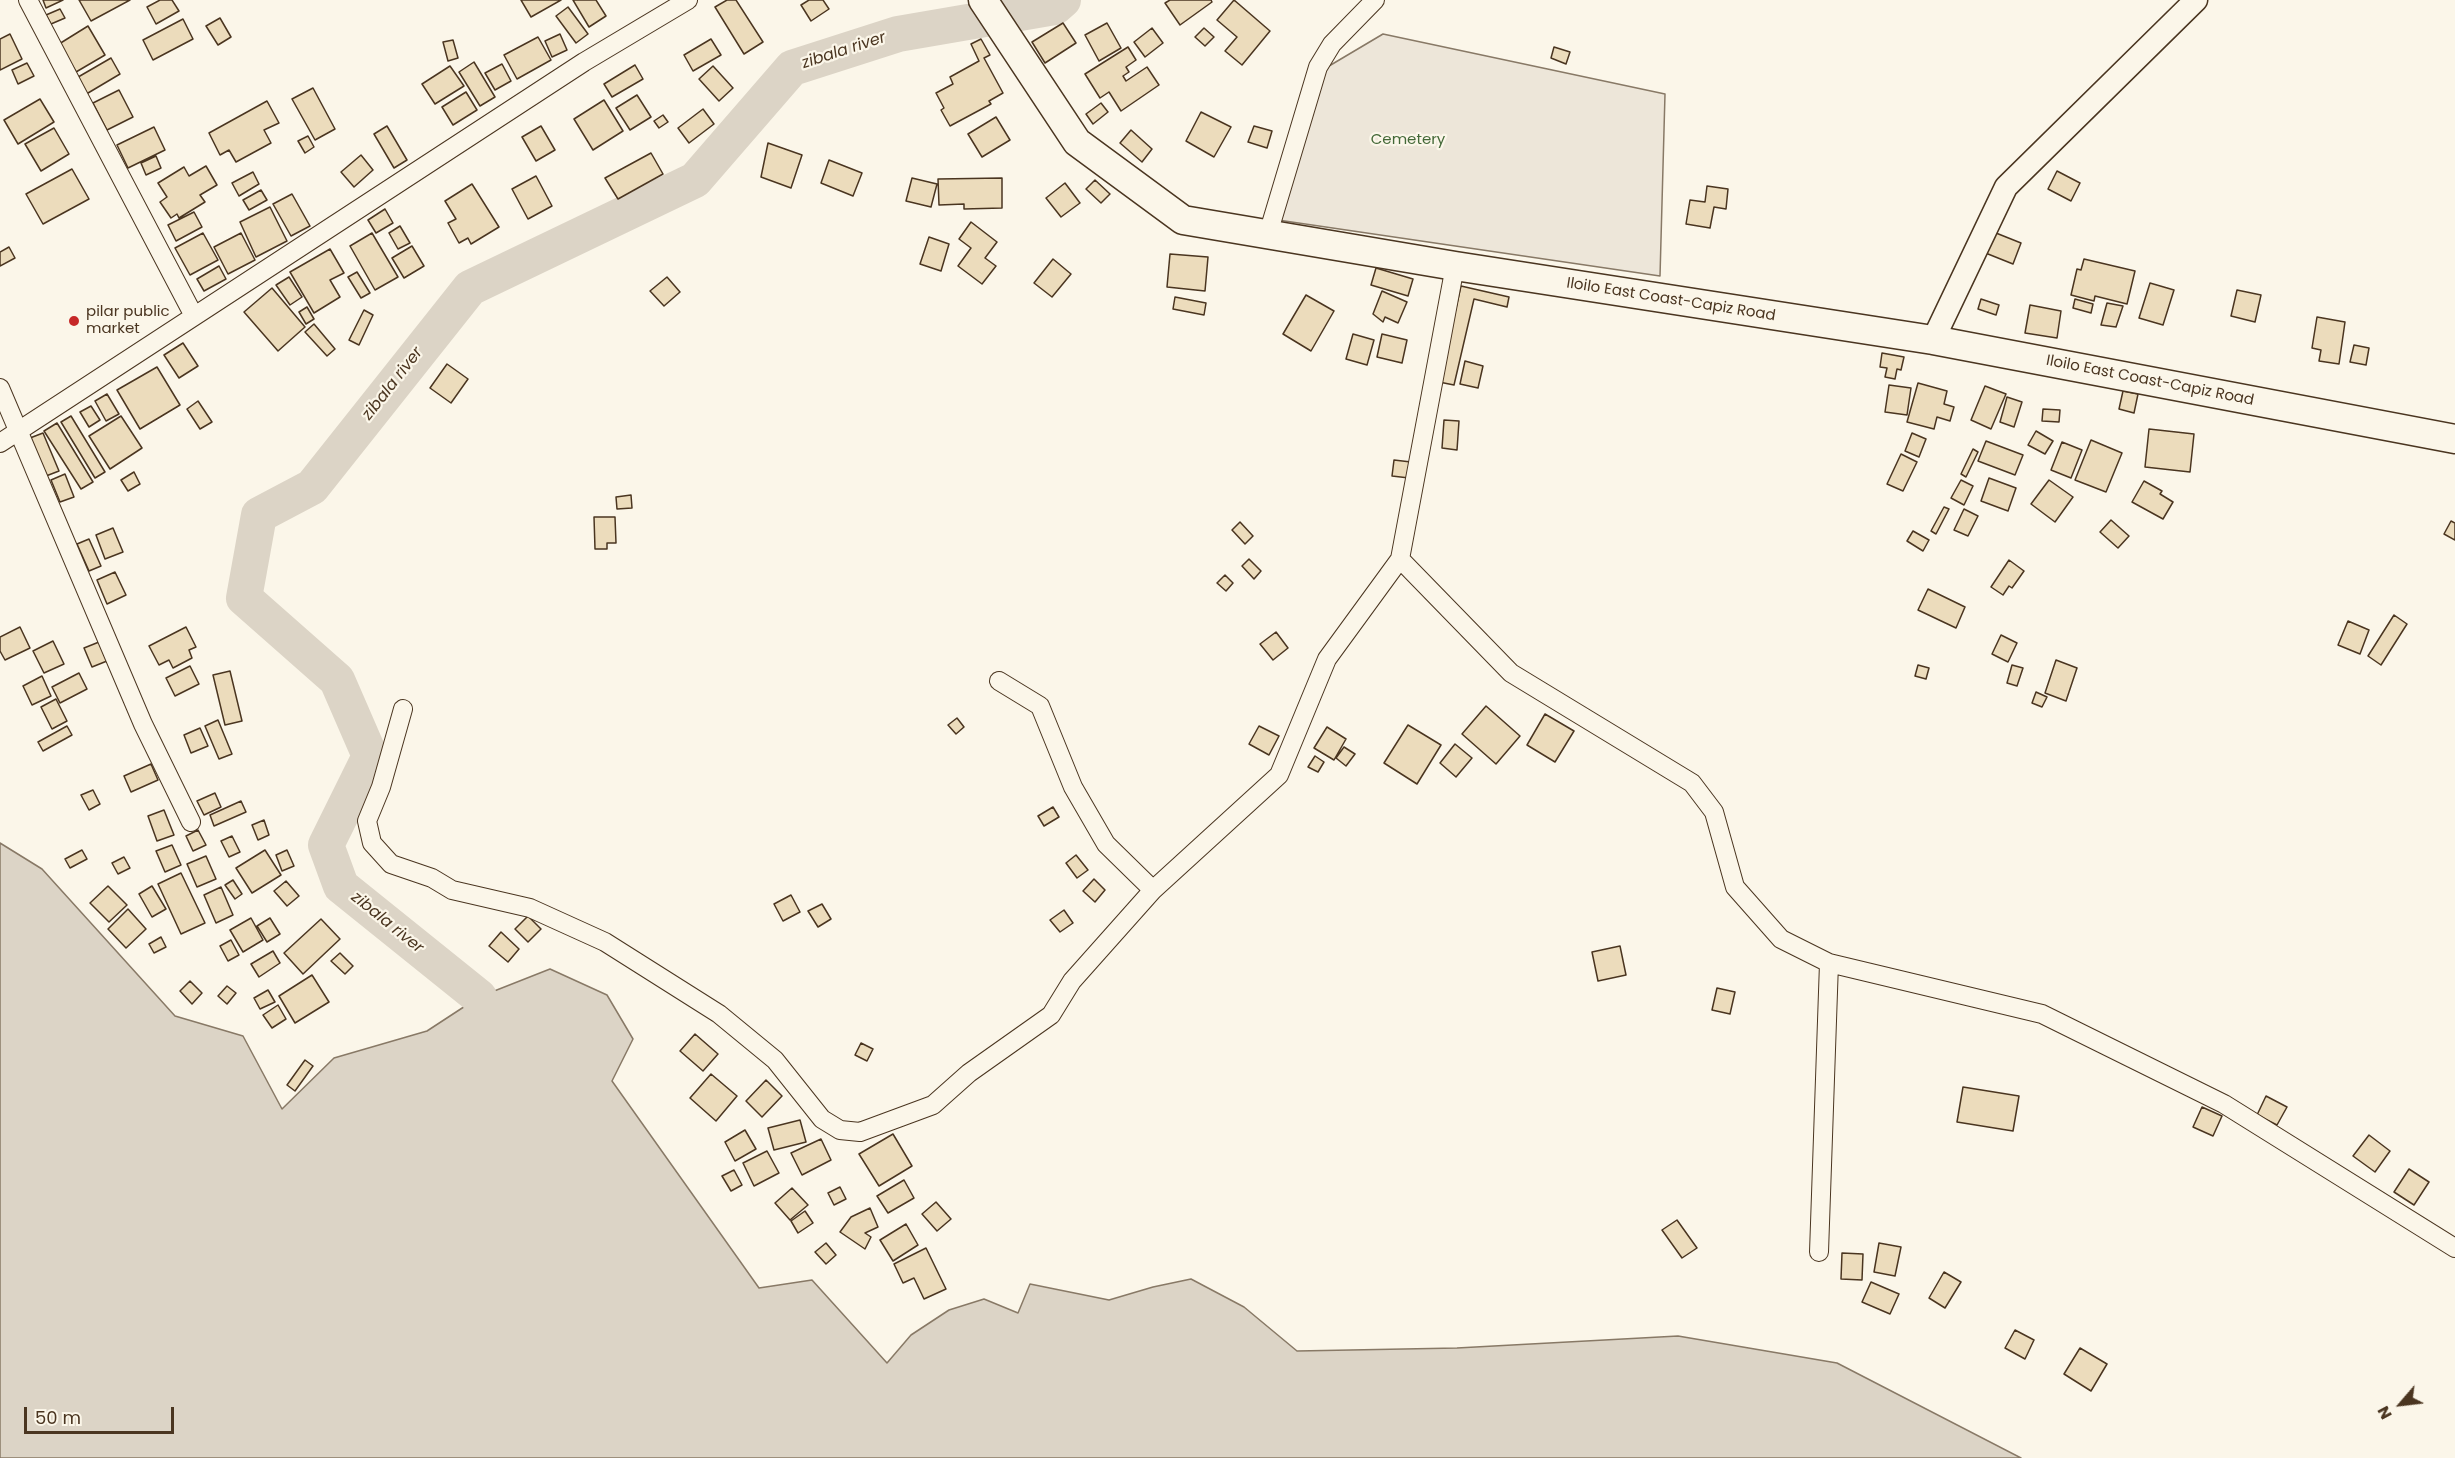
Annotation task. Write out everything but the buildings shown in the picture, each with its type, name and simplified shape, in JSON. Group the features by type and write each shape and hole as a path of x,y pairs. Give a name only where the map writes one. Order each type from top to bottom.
{"main road":[{"name":"Iloilo East Coast-Capiz Road","path":"983,0 1077,142 1183,220 1455,266 1933,340 2455,439"}],"street":[{"path":"28,0 194,316"},
{"path":"0,443 574,69 688,0"},
{"path":"1268,234 1317,67 1332,44 1375,0"},
{"path":"1933,340 2006,187 2196,0"},
{"path":"403,709 381,787 367,820 372,843 391,864 432,878 452,890 530,908 605,942 718,1014 775,1060 822,1119 840,1130 860,1132 933,1105 969,1073 1052,1015 1072,981 1153,890 1279,775 1327,659 1400,559 1455,266"},
{"path":"0,388 143,724 191,822"},
{"path":"1400,559 1511,673 1692,783 1714,812 1735,887 1782,939 1829,963 2042,1014 2224,1104 2455,1248"},
{"path":"999,681 1040,706 1073,787 1106,843 1153,890"},
{"path":"1819,1252 1829,963"}],"green space":[{"name":"Cemetery","path":"1383,34 1665,94 1660,276 1278,220 1324,69"}],"shaded area":[{"path":"0,843 42,869 175,1016 243,1036 282,1109 334,1058 427,1031 479,997 550,969 607,995 633,1039 612,1081 759,1288 812,1280 887,1363 911,1335 949,1310 984,1299 1018,1313 1030,1284 1109,1300 1191,1279 1244,1307 1297,1351 1457,1348 1678,1336 1837,1363 2021,1458 0,1458"}],"waterway":[{"name":"zibala river","path":"479,997 341,886 326,845 370,756 337,680 244,598 259,515 312,487 470,288 695,180 792,68 898,34 1055,7 1063,0"}],"place":[{"name":"pilar public market","path":"74,321"}]}
